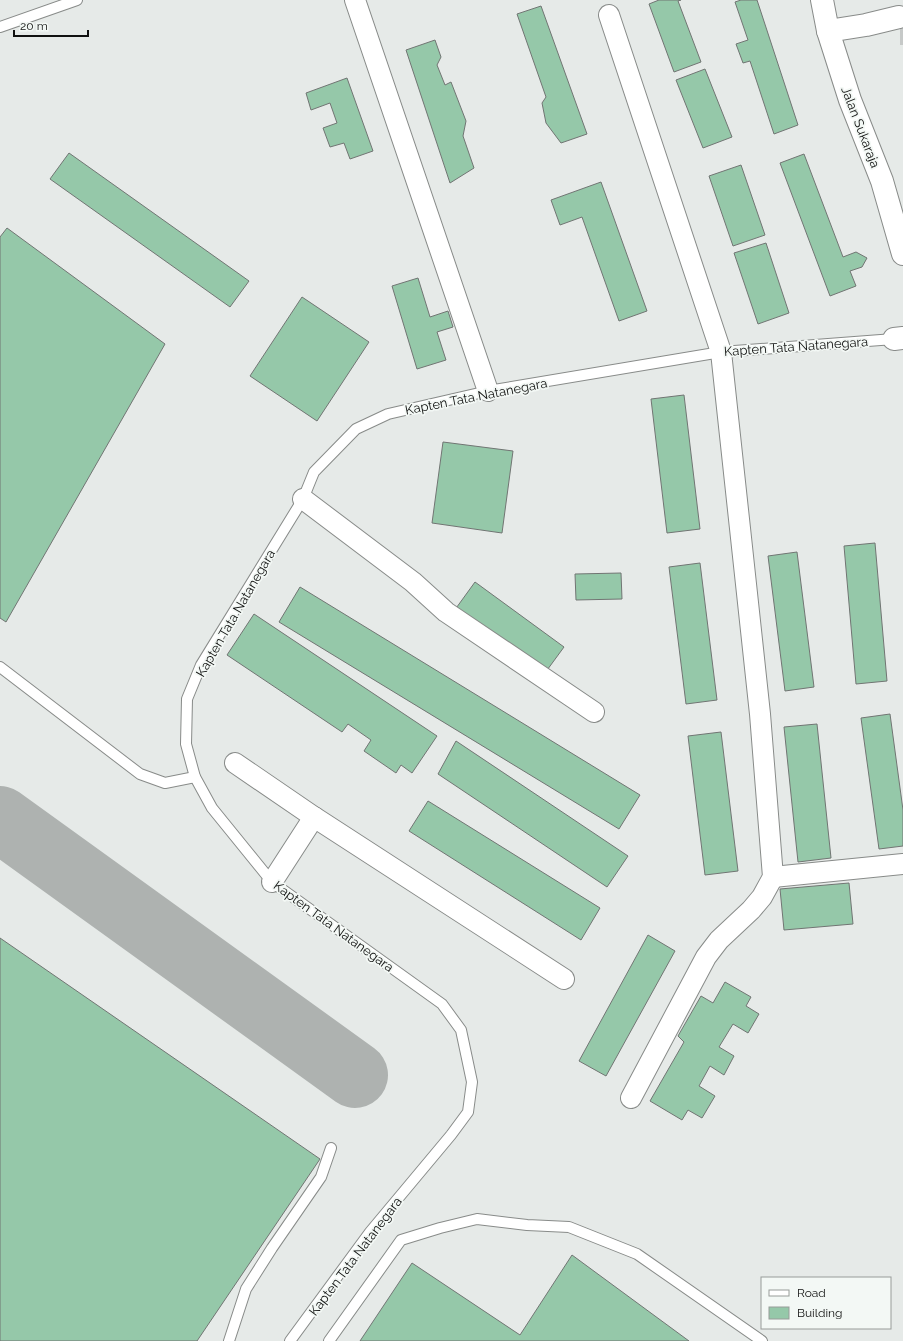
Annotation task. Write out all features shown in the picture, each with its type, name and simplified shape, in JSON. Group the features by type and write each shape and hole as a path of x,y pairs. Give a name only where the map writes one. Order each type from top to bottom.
{"main road":[{"name":"Jalan Sukaraja","path":"822,0 828,31 850,100 882,181 903,254"},
{"path":"828,31 866,25 899,26"}],"street":[{"path":"355,0 488,391"},
{"path":"609,15 721,352 760,714 773,877 762,897 751,910 719,940 706,956 632,1098"},
{"path":"303,499 412,582 446,612 594,712"},
{"path":"235,763 314,817 564,979"},
{"path":"272,882 314,817"},
{"path":"773,877 903,864"}],"lane":[{"path":"0,27 77,0"},
{"name":"Kapten Tata Natanegara","path":"290,1341 370,1232 451,1135 468,1112 472,1082 461,1030 442,1004 272,882 212,808 195,777 186,744 187,699 201,665 303,499 314,472 356,430 388,414 488,391 721,352 898,339"},
{"path":"0,667 140,774 165,783 195,777"},
{"path":"229,1341 246,1289 321,1177 331,1148"},
{"path":"328,1341 401,1240 477,1218 527,1225 569,1227 637,1254 762,1341"}],"building":[{"path":"659,0 681,0 678,1 701,62 674,72 649,4"},
{"path":"741,0 757,0 798,125 774,134 750,61 743,63 736,44 748,40 735,2"},
{"path":"541,6 587,134 561,143 546,123 542,103 546,97 517,14"},
{"path":"435,40 441,57 437,65 445,85 451,82 466,121 463,136 474,168 450,183 406,50"},
{"path":"705,69 732,137 703,148 676,80"},
{"path":"347,78 373,151 350,159 344,143 330,147 323,128 337,123 330,103 311,110 306,93"},
{"path":"69,153 249,281 230,307 50,179"},
{"path":"804,154 843,257 856,252 867,258 862,267 850,271 856,286 830,296 780,163"},
{"path":"741,165 765,235 733,246 709,176"},
{"path":"601,182 647,311 619,321 582,217 560,225 551,200"},
{"path":"7,228 165,344 6,622 0,618 0,237"},
{"path":"766,243 789,313 758,324 734,253"},
{"path":"418,278 430,317 448,311 453,327 437,332 446,360 417,369 392,286"},
{"path":"302,297 369,342 317,421 250,376"},
{"path":"684,395 700,529 667,533 651,399"},
{"path":"443,442 513,451 502,533 432,523"},
{"path":"875,543 887,681 856,684 844,546"},
{"path":"797,552 814,687 785,691 768,556"},
{"path":"700,563 717,700 686,704 669,567"},
{"path":"621,573 622,599 576,600 575,574"},
{"path":"475,582 564,647 542,677 454,611"},
{"path":"300,587 640,795 619,829 279,622"},
{"path":"254,614 437,736 412,773 401,765 396,773 364,751 371,740 348,724 342,732 227,655"},
{"path":"890,714 903,810 903,846 879,849 861,718"},
{"path":"817,724 831,858 798,862 784,727"},
{"path":"721,732 738,871 705,875 688,736"},
{"path":"456,741 628,856 607,887 438,774"},
{"path":"428,801 600,908 581,940 409,831"},
{"path":"849,883 853,924 784,930 780,889"},
{"path":"648,935 675,951 606,1076 579,1061"},
{"path":"0,938 320,1159 197,1341 0,1341"},
{"path":"725,982 751,997 746,1006 759,1014 748,1033 733,1024 719,1047 734,1056 724,1075 710,1066 699,1086 715,1096 702,1118 688,1110 682,1120 650,1101 684,1042 678,1036 701,996 713,1003"},
{"path":"572,1255 689,1341 360,1341 412,1263 520,1335"}],"taxiway":[{"path":"0,819 355,1075"}]}
